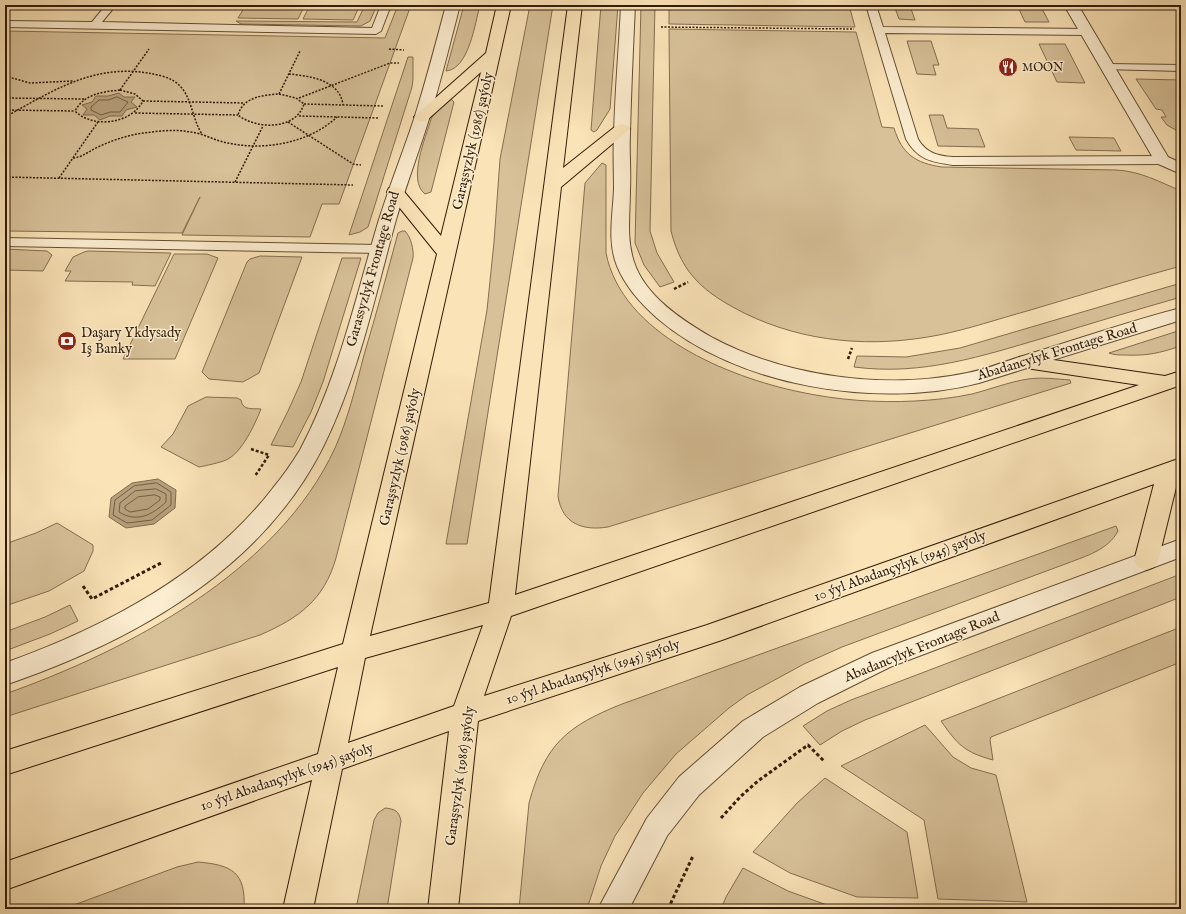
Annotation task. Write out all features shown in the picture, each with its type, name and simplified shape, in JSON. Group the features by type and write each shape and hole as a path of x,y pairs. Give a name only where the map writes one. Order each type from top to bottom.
{"main road":[{"name":"Garaşsyzlyk (1986) şaýoly","path":"298,909 332,760 354,651 504,5"},
{"name":"Garaşsyzlyk (1986) şaýoly","path":"443,909 465,714 501,610 575,5"},
{"path":"422,117 494,53"},
{"path":"553,185 622,129"},
{"path":"395,192 447,254"},
{"path":"1026,362 1173,380"},
{"path":"5,763 354,651 501,610 1173,380"},
{"path":"1146,561 1175,468"},
{"name":"10 ýyl Abadançylyk (1945) şaýoly","path":"5,876 465,714 713,633 1175,468"}],"street":[{"name":"Garassyzlyk Frontage Road","path":"5,674 80,646 173,594 209,568 238,544 262,519 292,480 313,445 339,383 380,249 395,192 422,117 453,5"},
{"path":"622,129 628,5"},
{"path":"1071,5 1162,160 1181,169"},
{"name":"Abadancylyk Frontage Road","path":"622,129 620,235 622,254 626,266 639,288 673,322 722,351 760,366 796,376 872,386 914,386 962,380 1026,362 1181,314"},
{"name":"Abadancylyk Frontage Road","path":"613,909 657,827 689,786 753,729 809,695 881,660 1181,548"}],"lane":[{"path":"95,25 111,5"},
{"path":"5,24 376,30 386,5"},
{"path":"871,5 912,139 919,151 930,157 953,161 1162,160"},
{"path":"879,30 1087,32"},
{"path":"1107,67 1181,68"},
{"path":"5,242 380,249"}],"path":[{"path":"661,27 879,30"},
{"path":"120,90 152,45"},
{"path":"279,94 302,48"},
{"path":"299,98 304,104 304,110 299,116 288,122 277,125 263,126 251,124 242,120 238,115 239,109 245,103 260,96 279,94 299,98 390,63 399,63"},
{"path":"5,76 14,80 35,83 75,80 101,74 133,72 150,73 169,79 181,87 197,128 203,134 220,142 253,146 284,143 309,136 328,125 337,117"},
{"path":"289,74 314,78 332,86 341,95 343,105"},
{"path":"5,117 75,80"},
{"path":"120,90 139,95 143,100 142,107 135,113 124,118 98,122 86,121 78,117 75,111 77,105 84,99 94,94 120,90"},
{"path":"5,98 84,99"},
{"path":"143,100 245,103"},
{"path":"304,104 383,106"},
{"path":"5,110 75,111"},
{"path":"135,113 238,115"},
{"path":"299,116 378,118"},
{"path":"59,178 98,122"},
{"path":"288,122 353,164 361,165"},
{"path":"235,182 263,126"},
{"path":"73,158 81,158 100,146 139,134 166,131 203,134"},
{"path":"5,177 353,185"},
{"path":"679,292 674,289 688,282"},
{"path":"251,449 268,455 257,474"},
{"path":"83,586 92,599 142,574 167,559"},
{"path":"721,818 741,796 758,781 808,745 826,762"},
{"path":"668,909 693,856"}],"shaded area":[{"path":"246,5 305,5 298,19 238,18"},
{"path":"310,5 360,5 353,20 303,19"},
{"path":"365,5 377,5 370,21 361,26 241,24 236,21 357,22"},
{"path":"398,5 411,5 339,204 322,204 310,237 182,235 200,197 182,233 5,231 5,31 385,38"},
{"path":"464,5 480,5 470,44 466,54 460,62 454,68 446,71"},
{"path":"530,5 553,5 467,544 446,544 487,310 500,159"},
{"path":"601,5 618,5 610,109 597,130 594,132 591,130"},
{"path":"641,5 655,5 650,231 657,253 674,282 660,287 644,265 635,243"},
{"path":"669,5 849,5 855,27 669,24"},
{"path":"894,5 924,6 910,6 915,20 899,19"},
{"path":"1017,5 1040,5 1049,22 1025,22"},
{"path":"669,29 856,32 882,127 894,128 901,144 911,156 924,163 942,167 1116,170 1133,172 1158,181 1181,191 1181,266 972,327 914,339 864,342 815,337 767,323 744,313 718,298 697,281 682,260 671,231"},
{"path":"907,41 931,41 939,65 933,65 936,75 917,74"},
{"path":"1039,44 1065,44 1085,83 1057,82"},
{"path":"408,57 413,57 412,87 368,227 360,232 349,235"},
{"path":"1136,79 1181,80 1181,133 1167,125 1161,117 1166,117 1162,110 1156,109"},
{"path":"451,99 454,102 431,192 425,194 420,187 418,179 419,158 422,147 434,114"},
{"path":"929,115 943,115 947,128 978,129 985,147 938,146"},
{"path":"1069,137 1114,138 1121,151 1076,150"},
{"path":"602,163 606,165 606,253 616,282 633,307 655,329 682,347 711,363 772,385 800,392 843,399 872,401 901,402 951,398 1033,378 1070,380 1071,383 608,527 590,528 575,524 564,513 560,506 558,496 585,183"},
{"path":"405,231 410,240 413,258 336,558 325,585 317,596 308,606 287,622 260,635 5,717 5,694 100,655 148,630 194,601 238,569 277,533 309,492 340,437 398,233"},
{"path":"5,249 47,251 52,255 43,271 5,270"},
{"path":"84,252 171,253 155,286 132,285 133,282 65,281 71,271 65,271 73,257"},
{"path":"174,254 207,254 218,258 175,359 123,359"},
{"path":"260,256 302,257 259,373 243,382 209,379 202,372 247,262 250,259"},
{"path":"342,258 361,258 323,382 311,412 293,447 271,445 301,382"},
{"path":"1181,283 1181,297 976,357 904,369 854,367 857,356 906,357 960,348"},
{"path":"1181,330 1181,346 1147,354 1119,355 1109,353"},
{"path":"206,397 237,398 241,400 242,404 246,407 251,409 261,409 243,445 232,456 224,461 199,467 161,447 173,434 188,406"},
{"path":"57,523 93,545 93,551 84,571 49,591 5,606 5,544 36,533"},
{"path":"1116,526 1118,531 1114,538 1096,552 842,647 804,664 747,695 729,708 676,754 643,793 615,836 601,866 587,909 519,909 529,803 535,783 551,752 573,729 587,720 622,704"},
{"path":"1181,574 1181,597 865,720 842,731 820,745 803,726 827,711 851,700"},
{"path":"70,605 78,621 50,634 5,651 5,632 45,617"},
{"path":"1181,627 1181,662 991,737 990,740 993,760 975,754 962,746 957,742 941,721"},
{"path":"925,725 953,757 971,768 996,775 1027,902 938,899 924,820 841,766"},
{"path":"825,778 907,832 918,898 857,897 790,873 753,852 797,803"},
{"path":"385,808 396,811 401,821 387,909 356,909 374,820 378,813"},
{"path":"198,862 220,865 228,868 234,873 242,886 244,909 63,909 177,867"},
{"path":"743,868 788,891 838,909 721,909 726,897"}],"water":[{"path":"119,93 124,97 135,97 131,102 137,107 126,110 122,116 110,116 100,120 94,115 83,115 87,109 82,105 92,102 96,96 108,96"},
{"path":"158,479 176,490 175,508 154,524 126,528 109,517 111,498 132,483"}],"place":[{"name":"MOON","path":"1008,67"},
{"name":"Daşary Ykdysady Iş Banky","path":"67,341"}]}
